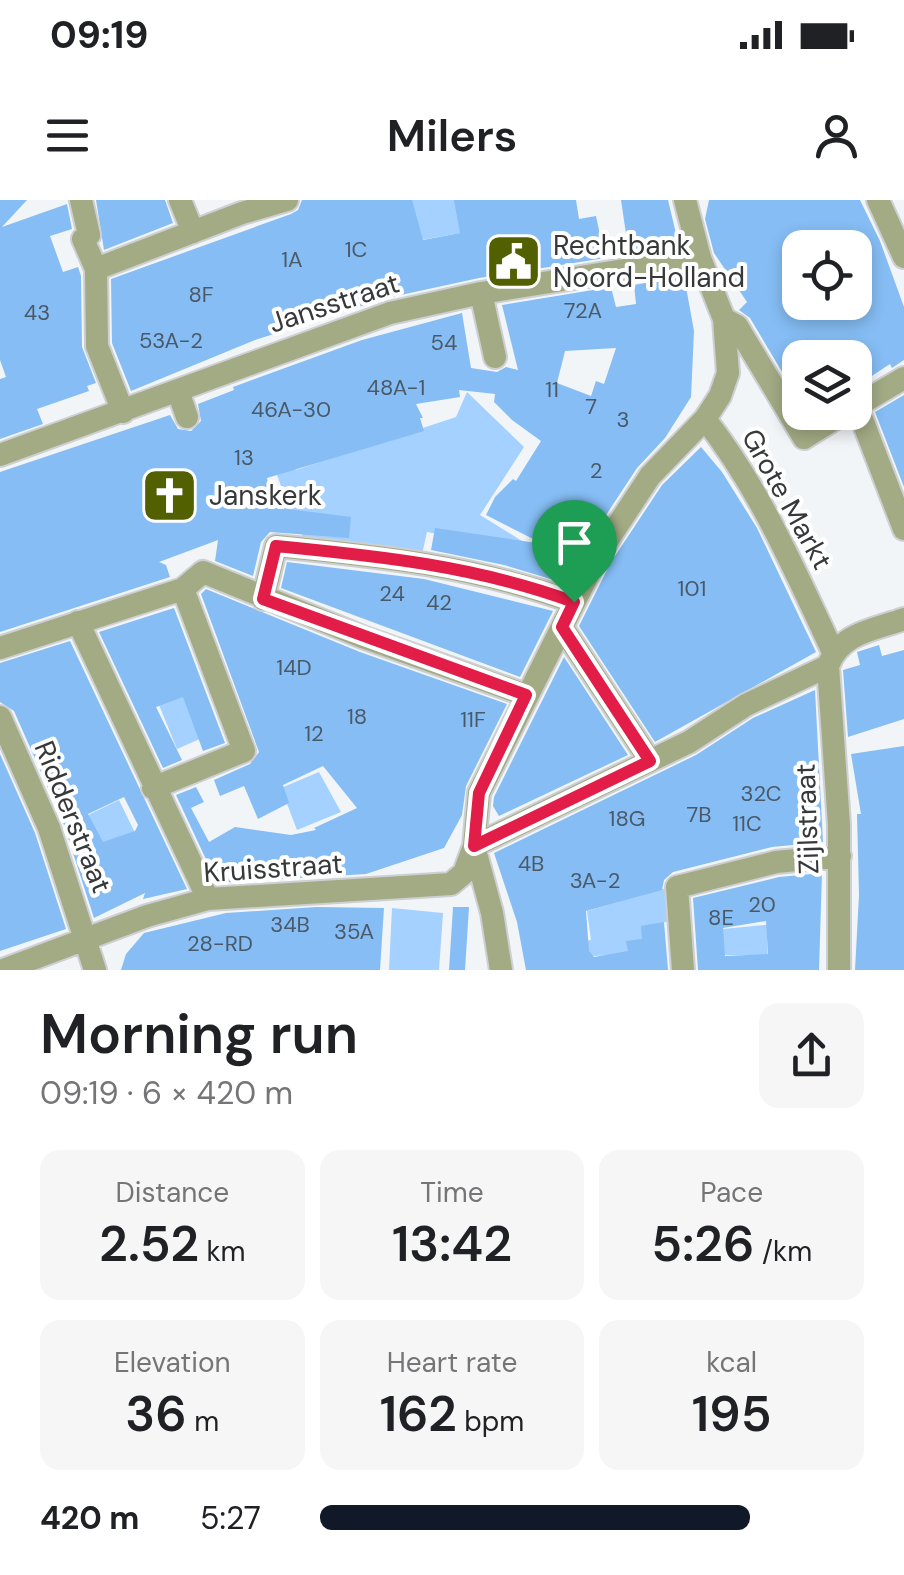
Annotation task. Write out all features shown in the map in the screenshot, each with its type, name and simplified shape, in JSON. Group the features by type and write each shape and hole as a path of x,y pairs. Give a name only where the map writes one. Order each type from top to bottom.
{"street":[{"path":"81,200 89,235 83,238 96,269 97,346 123,412"},
{"path":"180,200 194,232"},
{"path":"96,269 287,200"},
{"name":"Grote Markt","path":"685,200 700,258 724,320 728,373 720,396 705,419 734,456 781,541 830,659"},
{"path":"878,200 904,256"},
{"name":"Jansstraat","path":"0,455 390,313 481,293 700,258"},
{"path":"481,293 495,357"},
{"name":"Grote Markt","path":"724,320 737,326 782,401"},
{"path":"872,397 904,378"},
{"path":"178,392 187,417"},
{"path":"500,970 492,913 474,846 479,793 574,602 631,502 705,419"},
{"path":"862,430 904,527"},
{"path":"263,599 276,546 374,556 510,579 574,602"},
{"path":"0,648 183,590 203,572 263,599 526,695"},
{"path":"153,788 244,751 183,590"},
{"path":"474,846 689,742 830,659 846,639 904,619"},
{"path":"78,622 208,899"},
{"path":"562,627 650,761"},
{"name":"Zijlstraat","path":"830,659 840,856 839,970"},
{"name":"Ridderstraat","path":"0,717 48,828 95,970"},
{"name":"Kruisstraat","path":"3,970 147,916 208,899 451,884 464,873 474,846"},
{"path":"683,970 677,887 776,862 840,856"}],"shaded area":[{"path":"409,200 490,200 463,240 460,233 421,240"},
{"path":"467,392 524,447 480,515 543,554 427,532 421,559 302,547 302,534 285,531 274,495 283,492 262,431 296,470 456,417"},
{"path":"156,633 202,738 177,749 157,700"},
{"path":"319,772 341,812 297,830 281,788"},
{"path":"119,800 138,839 100,848 84,817"},
{"path":"673,886 675,920 657,924 647,953 576,957 573,942 591,940 587,911"},
{"path":"392,908 443,913 439,970 389,970"},
{"path":"775,924 777,939 767,940 768,964 745,955 715,955 723,929"}],"building":[{"path":"0,200 27,200 2,227 67,204 72,229 50,236 63,272 78,267 81,276 82,347 96,383 87,386 89,391 37,409 43,424 0,439 0,379 6,377 0,360"},
{"path":"96,200 165,200 173,223 104,250"},
{"path":"302,200 412,200 423,240 460,233 454,200 576,200 579,219 596,216 605,258 479,278 387,298 255,340 131,391 112,343 111,279 291,214 298,210"},
{"path":"621,200 668,200 679,246 629,254"},
{"path":"709,200 860,200 904,307 904,360 872,376 872,340 782,340 782,372 750,318 739,310 747,302 714,253 705,219"},
{"path":"684,276 694,331 691,397 665,438 637,468 585,547 567,584 504,565 431,550 435,528 543,544 486,515 495,497 513,479 516,481 541,441 494,402 495,394 459,390 460,397 416,404 424,431 267,478 269,488 233,490 232,502 351,517 349,538 270,532 261,542 253,576 215,561 218,540 159,562 166,565 170,577 0,632 0,472 170,415 178,429 191,431 201,421 198,404 234,390 233,387 362,340 462,313 471,368 518,370 502,305 611,287 616,307 636,304 634,285","holes":["616,348 604,384 596,381 591,396 557,383 565,351"]},
{"path":"904,395 904,487 875,412"},
{"path":"701,447 722,472 757,528 816,652 655,742 579,626 611,562 662,485"},
{"path":"287,562 424,579 553,611 520,677 281,588"},
{"path":"206,589 360,652 507,704 466,786 462,815 444,848 366,874 217,883 176,795 196,787 204,802 191,808 209,842 235,827 291,835 316,830 357,808 323,766 283,785 289,803 258,819 244,786 220,796 214,780 250,764 259,752 201,594"},
{"path":"174,608 225,743 203,751 183,697 156,707 182,760 163,768 99,632"},
{"path":"70,641 187,889 143,899 145,893 94,918 63,822 14,711 0,702 0,663","holes":["124,797 138,825 135,831 103,842 88,814"]},
{"path":"879,645 882,656 904,650 904,719 848,737 843,670 860,665 857,652"},
{"path":"564,657 628,755 499,816 493,806 494,797"},
{"path":"815,690 823,842 772,847 673,872 664,880 662,890 586,911 589,951 594,957 628,951 626,941 642,939 641,926 664,922 668,970 526,970 517,922 494,853 696,755 753,718"},
{"path":"904,746 904,970 855,970 859,895 857,814 861,814 851,754"},
{"path":"0,754 35,833 66,929 0,951"},
{"path":"822,873 819,970 698,970 693,898 779,877","holes":["766,921 768,954 725,956 723,928"]},
{"path":"316,907 384,908 380,970 121,970 126,954 144,933 226,913"},
{"path":"453,907 469,907 465,970 449,970"}],"place":[{"name":"Rechtbank Noord-Holland","path":"514,261"},
{"name":"Janskerk","path":"170,495"}],"route":[{"path":"276,546 374,556 510,579 574,602 562,627 650,761 474,846 479,793 526,695 263,599 276,546"}]}
